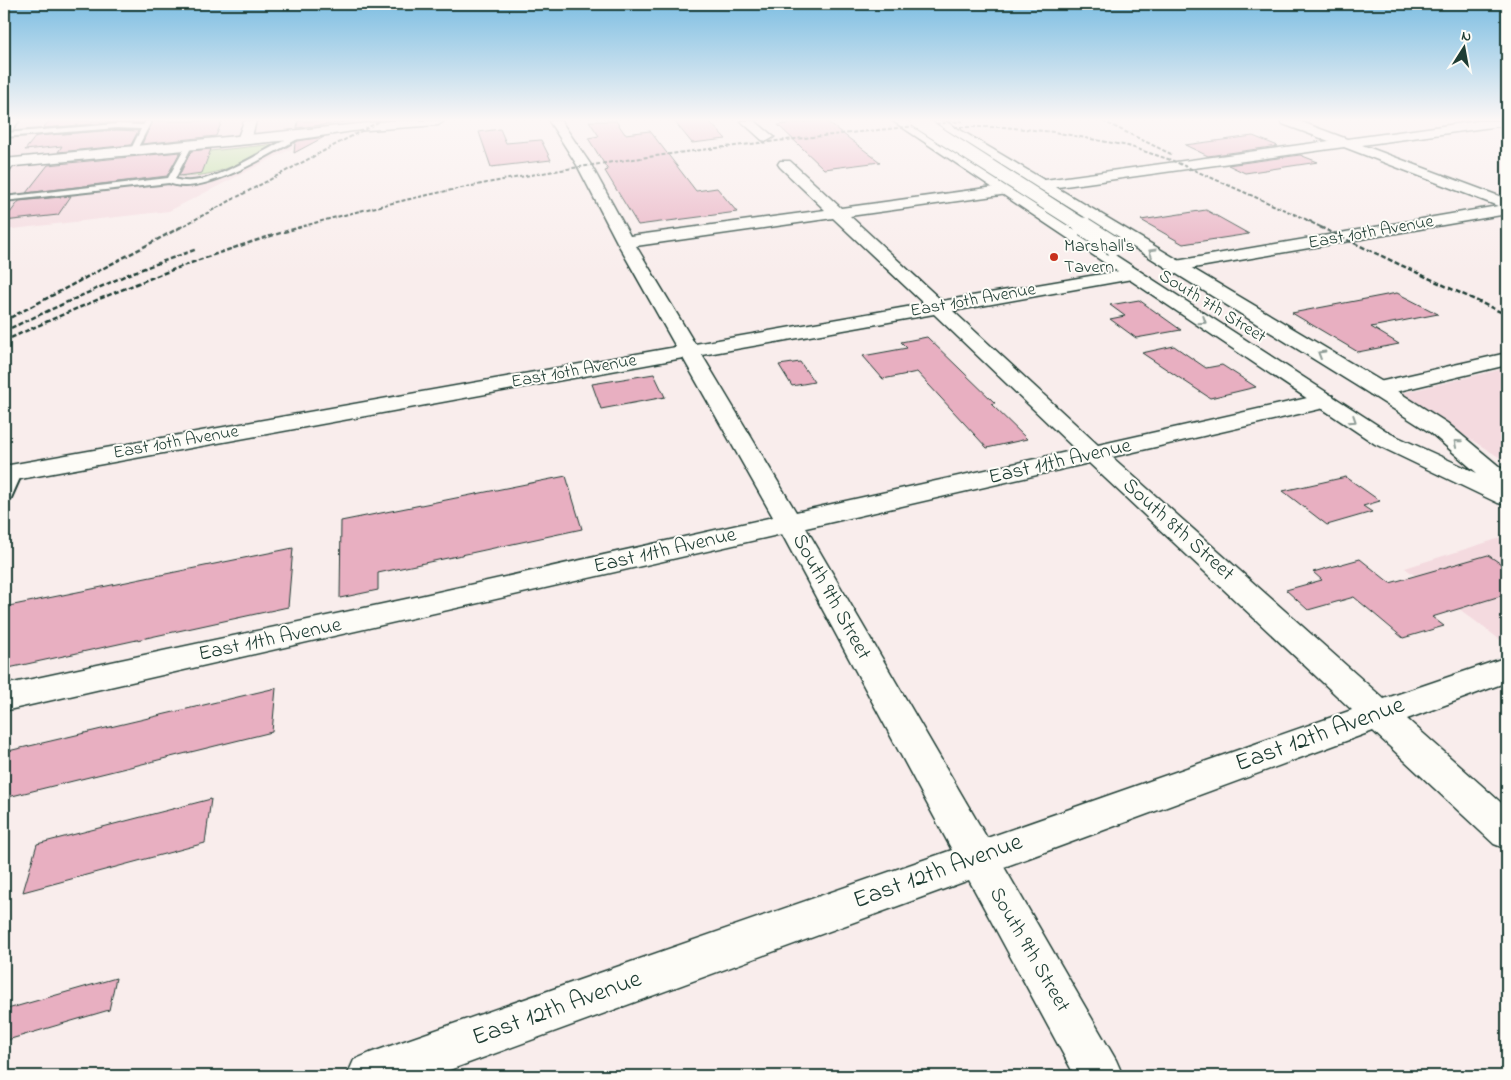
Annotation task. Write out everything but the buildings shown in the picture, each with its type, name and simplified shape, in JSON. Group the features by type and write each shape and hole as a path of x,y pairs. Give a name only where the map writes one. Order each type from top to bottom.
{"street":[{"name":"South 9th Street","path":"587,171 625,242 789,522 1100,1076"},
{"name":"South 8th Street","path":"794,171 1094,454 1507,832"},
{"path":"975,171 1383,439 1507,497"},
{"name":"South 7th Street","path":"997,171 1507,493"},
{"path":"1019,171 1439,428 1507,486"},
{"path":"625,242 1134,171"},
{"path":"1420,171 1507,204"},
{"name":"East 10th Avenue","path":"1176,266 1507,209"},
{"name":"East 10th Avenue","path":"10,472 1132,274"},
{"path":"1378,389 1507,359"},
{"name":"East 11th Avenue","path":"4,698 411,609 1325,401"},
{"name":"East 12th Avenue","path":"370,1076 1507,669"}],"lane":[{"path":"172,180 176,171"},
{"path":"4,199 172,180 180,183 191,182 223,175 230,171"},
{"path":"4,498 10,472"}],"shaded area":[{"path":"4,171 247,171 169,211 4,230"},
{"path":"1507,368 1507,462 1398,394"},
{"path":"1507,536 1507,645 1405,568"}],"green space":[{"path":"183,171 217,171 194,176 181,176"}],"railway":[{"path":"179,228 285,171"},
{"path":"297,228 379,206 461,188 554,171"},
{"path":"1197,171 1312,222"},
{"path":"1306,220 1323,228"},
{"path":"4,321 181,227"},
{"path":"4,341 150,278 263,238 301,227"},
{"path":"1320,227 1507,315"},
{"path":"4,331 131,273 197,249"}],"place":[{"name":"Marshall's Tavern","path":"1054,257"}]}
